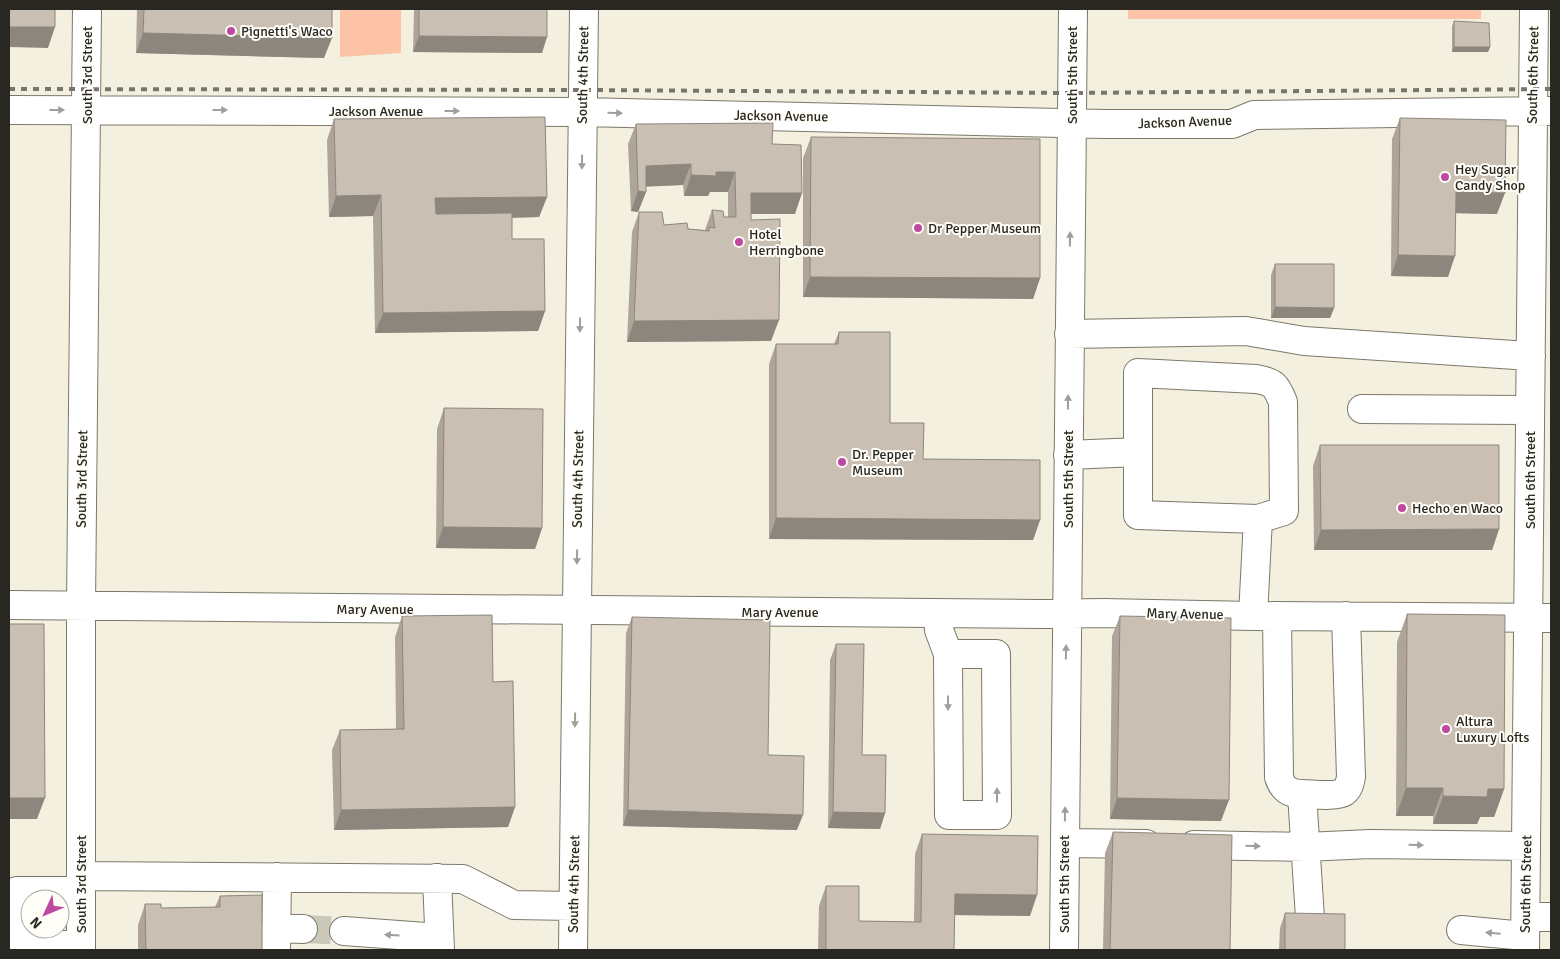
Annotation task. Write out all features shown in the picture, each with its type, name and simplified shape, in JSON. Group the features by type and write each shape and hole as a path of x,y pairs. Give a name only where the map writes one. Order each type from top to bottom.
{"street":[{"name":"South 3rd Street","path":"81,948 80,606 87,9"},
{"name":"South 4th Street","path":"573,950 584,9"},
{"name":"South 5th Street","path":"1064,950 1073,9"},
{"name":"South 6th Street","path":"1532,930 1526,846 1540,618 1530,410 1542,111 1534,9"},
{"name":"Jackson Avenue","path":"9,110 582,112 1072,123 1232,124 1254,115 1542,111"},
{"path":"1069,334 1246,331 1304,341 1531,356"},
{"path":"1138,373 1269,381 1278,390 1283,402 1284,511 1258,519 1138,515 1138,452 1138,373"},
{"path":"1362,409 1530,410"},
{"path":"1068,455 1138,452"},
{"path":"1258,519 1279,778 1284,788 1290,793 1335,794 1343,792 1349,786 1351,777 1346,616"},
{"name":"Mary Avenue","path":"9,605 1540,618"},
{"path":"938,613 939,630 948,654 948,815 997,815 996,654 948,654"},
{"path":"1302,794 1310,918"},
{"path":"1065,842 1306,847 1370,844 1526,846"},
{"path":"277,877 276,939 303,929"},
{"path":"81,948 17,948 17,891 81,884 277,877 463,878 514,905 573,906"},
{"path":"344,931 439,944 437,878"},
{"path":"1460,930 1532,930"}],"shaded area":[{"path":"340,9 401,9 401,53 340,57"},
{"path":"1128,9 1481,9 1481,19 1128,19"}],"building":[{"path":"9,9 55,9 55,27 9,27"},
{"path":"144,9 332,9 332,38 143,33"},
{"path":"419,9 547,9 547,37 419,36"},
{"path":"1454,21 1489,23 1490,47 1454,47"},
{"path":"545,117 547,197 435,198 436,214 512,213 512,239 544,239 545,311 383,313 381,195 336,196 334,119"},
{"name":"Hey Sugar Candy Shop","path":"1400,118 1506,120 1505,193 1456,192 1455,256 1398,255"},
{"name":"Hotel Herringbone","path":"773,123 772,144 801,145 802,193 751,193 751,220 780,219 779,320 634,321 639,212 662,212 664,225 687,223 688,229 709,231 709,227 715,228 712,210 723,211 724,217 736,217 735,172 716,172 716,176 691,175 691,164 646,166 646,192 638,191 636,124"},
{"name":"Dr Pepper Museum","path":"811,137 1040,139 1040,278 810,277"},
{"path":"1275,264 1334,264 1334,308 1275,307"},
{"name":"Dr. Pepper Museum","path":"839,332 890,332 890,423 924,423 923,459 1040,460 1040,520 776,518 776,344 838,344"},
{"path":"444,408 543,409 542,528 443,527"},
{"name":"Hecho en Waco","path":"1320,445 1499,445 1499,529 1321,530"},
{"name":"Altura Luxury Lofts","path":"1407,614 1505,615 1504,789 1488,789 1487,797 1443,796 1443,788 1406,788"},
{"path":"492,615 493,682 513,681 515,807 341,810 340,730 404,729 402,616"},
{"path":"1120,616 1231,618 1229,800 1117,798"},
{"path":"632,617 770,620 768,755 804,756 803,815 628,810"},
{"path":"9,624 44,624 45,798 9,798"},
{"path":"836,644 864,644 862,755 886,755 885,813 833,812"},
{"path":"1113,832 1232,835 1230,950 1110,950"},
{"path":"922,834 1038,836 1037,895 955,894 954,950 826,950 826,886 859,886 859,921 921,922"},
{"path":"262,895 262,950 146,950 145,904 161,904 161,908 220,907 220,896"},
{"path":"1285,913 1345,914 1345,950 1285,950"}],"tunnel":[{"path":"303,929 344,931"}],"railway":[{"path":"9,89 1072,93 1551,89"}],"place":[{"name":"Pignetti's Waco","path":"231,31"},
{"name":"Hey Sugar Candy Shop","path":"1445,177"},
{"name":"Dr Pepper Museum","path":"918,228"},
{"name":"Hotel Herringbone","path":"739,242"},
{"name":"Dr. Pepper Museum","path":"842,462"},
{"name":"Hecho en Waco","path":"1402,508"},
{"name":"Altura Luxury Lofts","path":"1446,729"}]}
